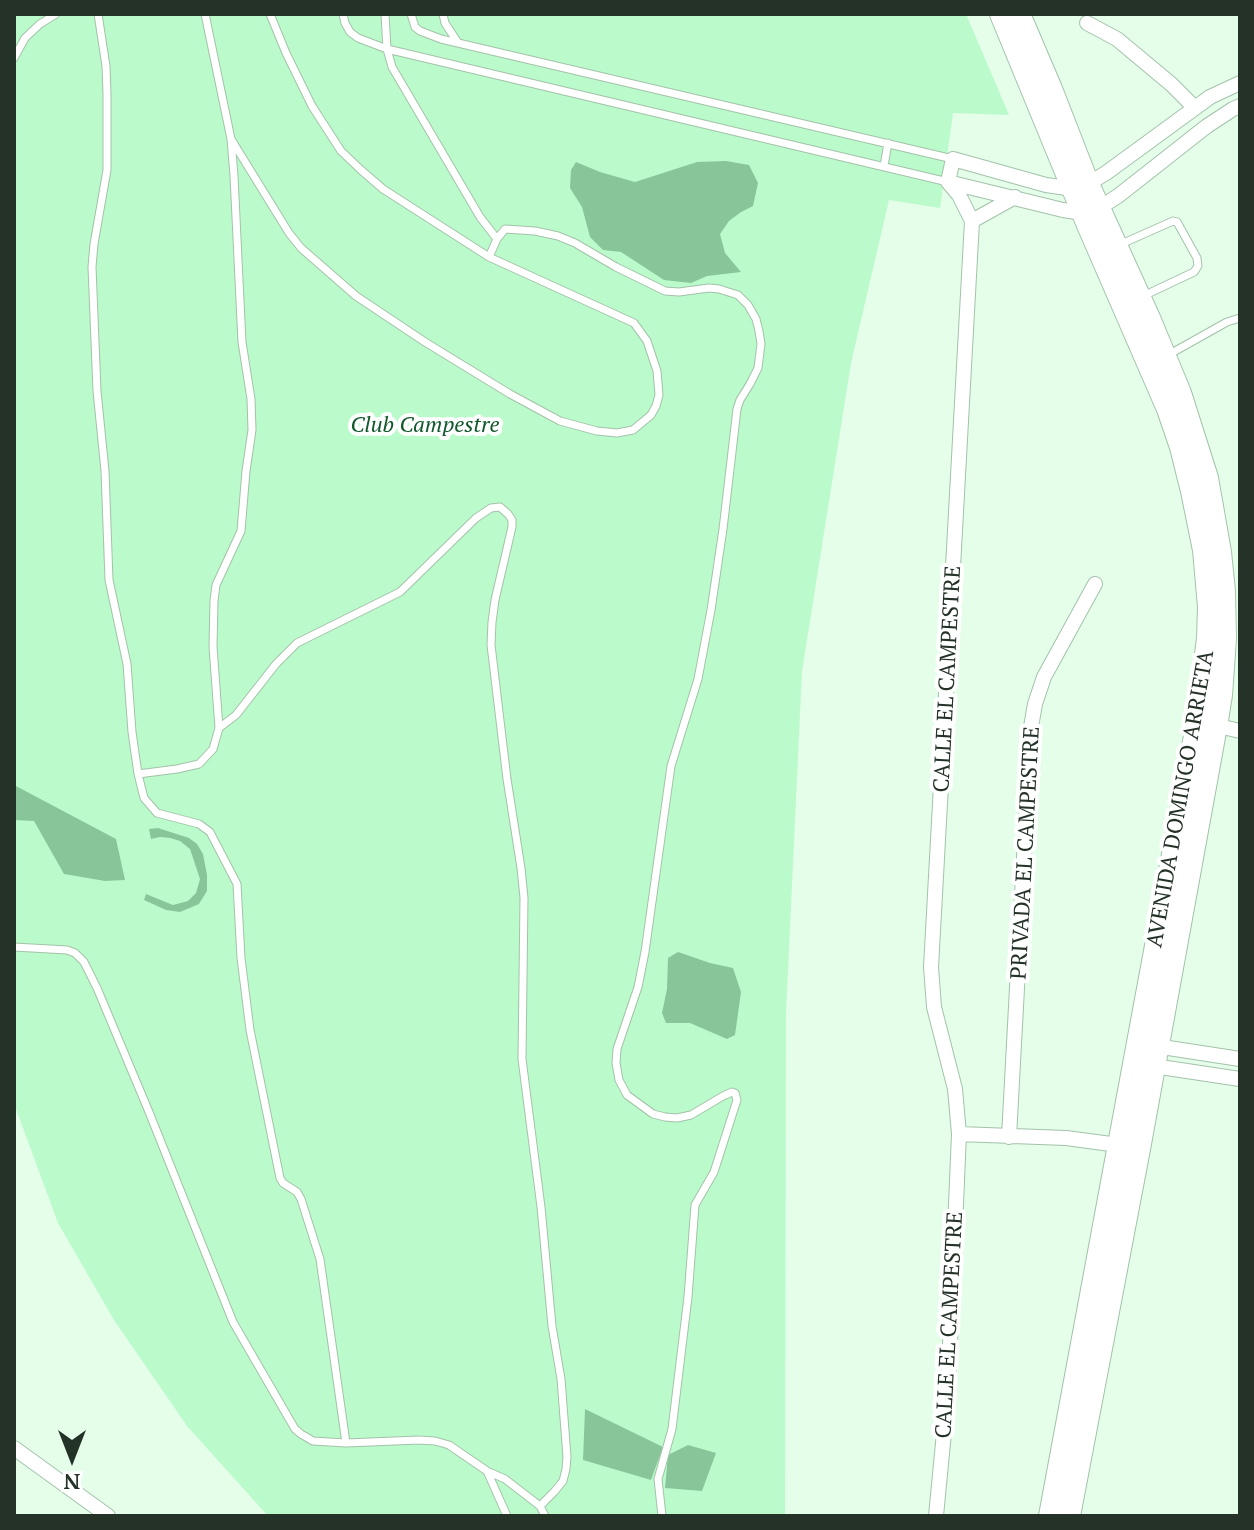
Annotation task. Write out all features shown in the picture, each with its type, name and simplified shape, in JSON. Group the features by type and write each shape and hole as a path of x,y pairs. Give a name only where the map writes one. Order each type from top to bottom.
{"main road":[{"name":"AVENIDA DOMINGO ARRIETA","path":"1001,14 1091,210 1181,447 1204,550 1208,638 1221,694"},
{"name":"AVENIDA DOMINGO ARRIETA","path":"1019,14 1051,89 1081,186"},
{"name":"AVENIDA DOMINGO ARRIETA","path":"1069,1516 1129,1147 1207,723 1221,694 1225,639 1224,591 1214,512 1196,441 1180,393 1117,246 1091,210"},
{"name":"AVENIDA DOMINGO ARRIETA","path":"1050,1516 1129,1147"},
{"path":"1080,1461 1082,1497 1089,1516"}],"street":[{"path":"1087,23 1117,39 1195,108"},
{"path":"948,182 953,159 1046,185 1081,186 1125,160 1210,97 1238,87"},
{"path":"948,182 1063,210 1091,210 1146,175 1207,126 1240,106"},
{"path":"948,182 959,195 972,221 1015,197"},
{"name":"CALLE EL CAMPESTRE","path":"936,1516 948,1391 959,1134 955,1089 934,1007 931,967 972,221"},
{"name":"PRIVADA EL CAMPESTRE","path":"1009,1137 1031,727 1044,677 1095,584"},
{"path":"1207,723 1240,731"},
{"path":"1146,1055 1240,1059"},
{"path":"1146,1055 1240,1079"},
{"path":"959,1134 1066,1138 1129,1147"},
{"path":"14,1448 108,1516"}],"lane":[{"path":"14,58 25,38 56,14"},
{"path":"98,14 106,66 107,170 92,267 97,391 105,471 109,580 127,664 138,774 144,798 152,808 163,816 205,827 235,877 250,1030 280,1178 301,1199 320,1259 346,1443"},
{"path":"138,774 199,764 213,749 219,728 213,647 214,601 216,585 241,531 252,430 253,414 242,342 231,139 205,14"},
{"path":"231,139 301,248 356,296 413,334 560,421 617,433 633,430 651,415 659,395 657,371 647,341 634,323 489,257 383,189 341,151 312,106 270,14"},
{"path":"343,14 350,32 387,49 948,182"},
{"path":"385,14 387,49 392,67 480,217 497,239"},
{"path":"411,14 415,27 441,39 953,159"},
{"path":"443,14 458,43"},
{"path":"884,166 888,143"},
{"path":"1117,246 1173,221 1177,222 1197,258 1198,266 1194,272 1140,297"},
{"path":"489,257 501,231 509,228 567,239 665,291 709,288 738,295 756,319 761,344 758,368 737,409 711,610 698,679 671,766 638,987 617,1049 619,1080 627,1095 653,1114 677,1118 691,1115 728,1093 735,1093 737,1100 714,1172 695,1205 688,1297 672,1429 658,1479 662,1516"},
{"path":"1165,357 1240,317"},
{"path":"219,728 236,715 276,664 297,643 400,592 476,518 491,508 500,507 508,514 512,527 495,600 491,645 524,898 522,1059 538,1179 552,1326 561,1379 567,1457 563,1481 540,1506"},
{"path":"14,947 67,950 80,956 97,988 224,1303 242,1340 295,1429 313,1441 419,1440 449,1445 487,1471 505,1479 540,1506 545,1516"},
{"path":"487,1471 507,1516"}],"green space":[{"name":"Club Campestre","path":"14,14 966,14 1009,115 953,113 940,208 889,200 851,363 802,671 786,1013 785,1516 268,1516 187,1426 114,1320 58,1223 14,1109"}],"shaded area":[{"path":"726,161 749,165 758,183 753,206 729,221 720,234 725,253 741,272 707,276 691,283 664,280 621,252 603,250 590,237 582,207 570,188 571,170 576,162 635,182 697,162"},
{"path":"14,785 116,839 125,880 105,881 64,874 34,821 14,820"},
{"path":"158,828 189,838 203,854 207,891 199,904 180,912 166,910 144,900 146,894 173,905 188,901 196,893 200,879 190,849 170,838 151,839 149,829"},
{"path":"678,952 733,968 741,992 735,1035 727,1039 690,1023 666,1023 662,1013 668,958"},
{"path":"585,1409 663,1447 651,1480 583,1460"},
{"path":"688,1445 716,1453 702,1491 665,1488 668,1455"}]}
